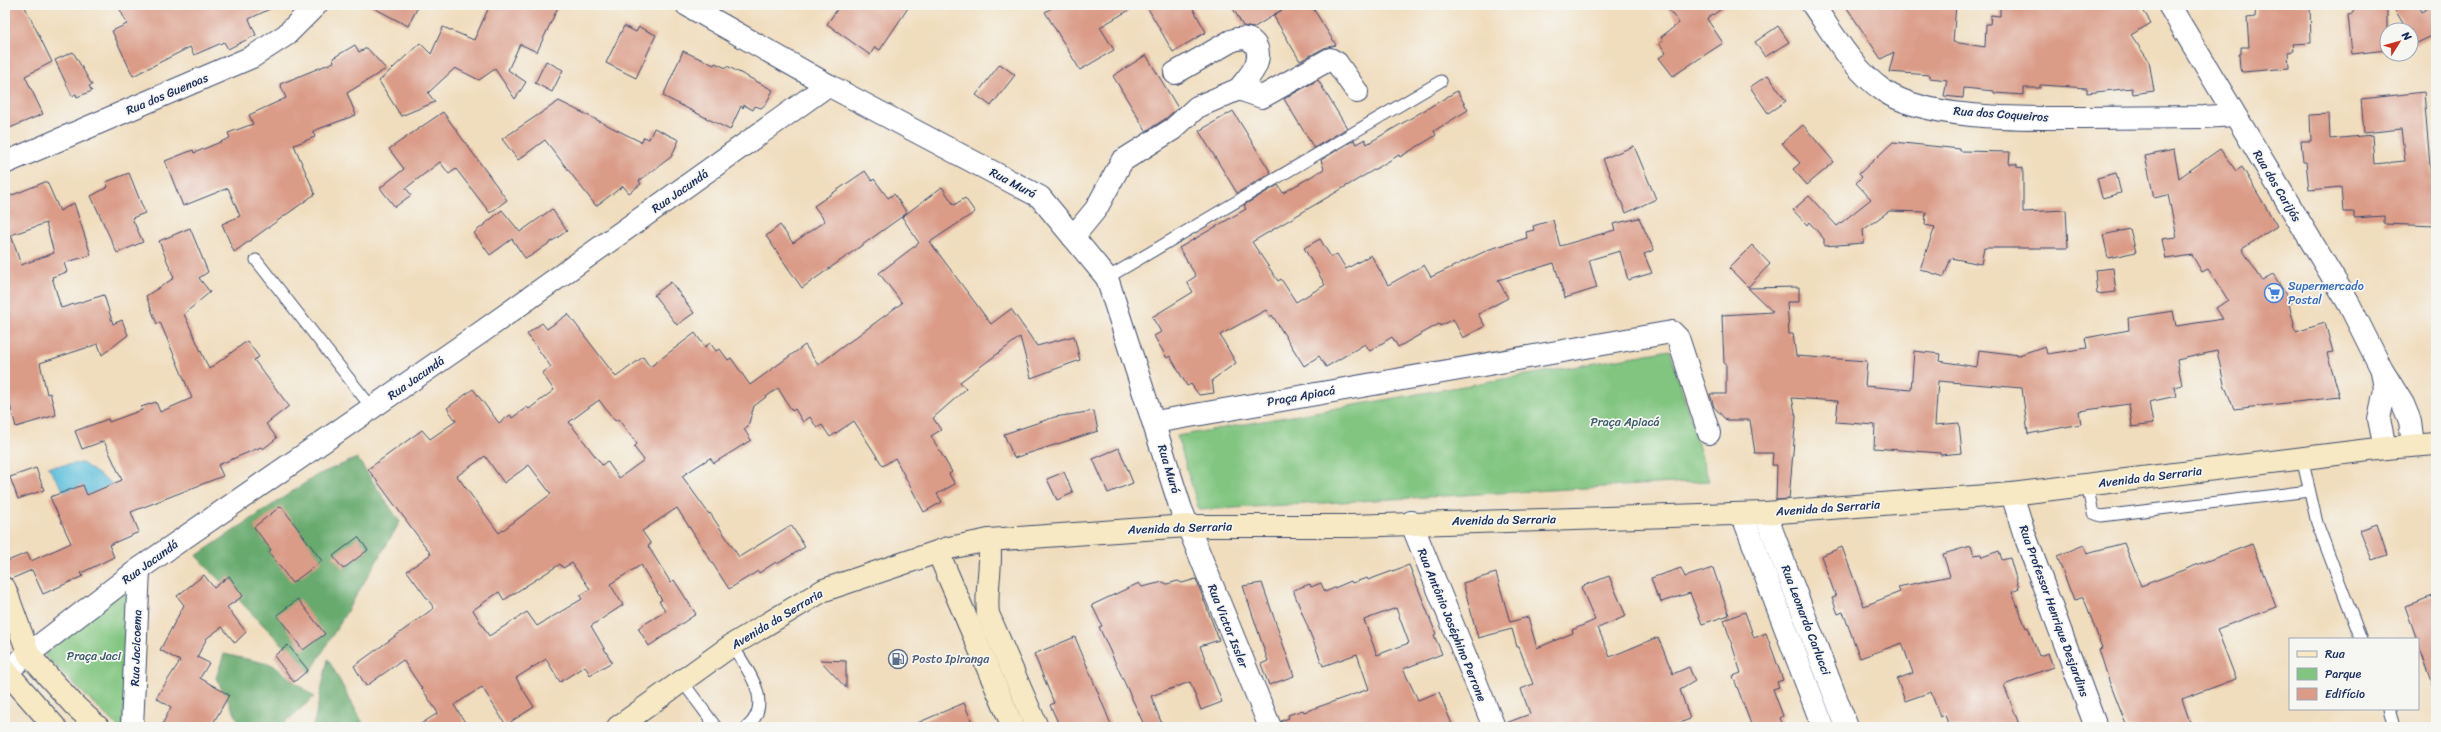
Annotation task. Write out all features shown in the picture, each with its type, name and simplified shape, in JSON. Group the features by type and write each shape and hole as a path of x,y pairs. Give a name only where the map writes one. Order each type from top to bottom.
{"main road":[{"name":"Avenida da Serraria","path":"618,727 732,646 824,590 938,552 989,540 1187,526 1351,526 1411,522 1765,513 2012,494 2384,448 2436,444"},
{"path":"989,540 992,558 986,599 988,614 1037,727"},
{"path":"938,552 1013,727"},
{"path":"5,589 29,655 74,706 98,727"},
{"path":"5,671 55,727"}],"street":[{"name":"Rua dos Guenoas","path":"5,163 252,57 286,35 316,5"},
{"name":"Rua Murá","path":"687,5 828,85 1040,197 1107,278 1155,422 1187,526"},
{"name":"Rua dos Coqueiros","path":"1813,5 1860,72 1884,92 1916,106 1966,114 2015,118 2204,117 2234,115"},
{"name":"Rua dos Carijós","path":"2169,5 2349,304 2382,370 2410,421 2413,445"},
{"path":"1073,238 1096,209 1120,163 1173,129 1197,107 1239,89 1256,66 1258,53 1254,44 1247,38 1239,38 1175,73"},
{"path":"1239,89 1262,97 1330,58 1337,62 1357,92"},
{"name":"Rua Jacundá","path":"5,671 29,655 138,569 372,408 828,85"},
{"name":"Praça Apiacá","path":"1155,422 1668,332 1676,334 1678,338 1709,433"},
{"name":"Rua dos Carijós","path":"2382,370 2384,389 2380,418 2384,448"},
{"name":"Rua Professor Henrique Desjardins","path":"2012,494 2024,533 2096,727"},
{"name":"Rua Leonardo Carlucci","path":"1765,513 1847,727"},
{"name":"Rua Leonardo Carlucci","path":"1742,514 1822,727"},
{"name":"Rua Antônio Joséphino Perrone","path":"1411,522 1494,727"},
{"name":"Rua Victor Issler","path":"1187,526 1270,727"},
{"name":"Rua Jacicoema","path":"132,727 138,569"}],"lane":[{"path":"1107,278 1440,81"},
{"path":"256,260 372,408"},
{"path":"2302,458 2316,523 2361,638"},
{"path":"2087,485 2093,513 2101,516 2309,491"},
{"path":"732,646 755,682 760,702 758,713 747,727"},
{"path":"682,681 716,727"},
{"path":"2389,710 2394,727"}],"green space":[{"name":"Praça Apiacá","path":"1670,350 1709,481 1199,510 1177,436"},
{"path":"357,458 400,522 310,673 196,556 317,475"},
{"name":"Praça Jaci","path":"131,582 123,727 118,727 44,655"},
{"path":"224,654 273,665 314,697 280,727 242,727 216,678"},
{"path":"328,659 365,727 313,727"}],"water":[{"path":"82,463 114,485 74,506 48,467"}],"building":[{"path":"5,5 24,5 52,62 25,76 43,114 5,130"},
{"path":"118,5 278,5 249,19 256,35 228,49 224,42 194,55 190,47 133,76 112,31 127,24"},
{"path":"368,5 419,5 408,26"},
{"path":"490,5 559,5 537,52 520,44 508,70 526,82 515,99 495,69 479,80 455,68 428,93 435,102 401,116 379,81 420,43 431,54 443,27 474,40"},
{"path":"840,5 910,5 880,50 875,47 870,55 827,24"},
{"path":"1057,5 1138,5 1100,27 1114,50 1080,70 1045,12"},
{"path":"1146,5 1191,5 1206,32 1173,52"},
{"path":"1231,5 1290,5 1253,28 1243,26"},
{"path":"1291,5 1311,5 1336,45 1324,48 1300,61 1273,15"},
{"path":"1665,5 1727,5 1707,19 1723,43 1673,76 1659,58 1666,53 1659,43 1663,41 1661,37 1679,23"},
{"path":"1845,5 1956,5 1953,42 1985,47 1986,24 1990,24 1991,15 2000,16 2000,5 2140,5 2151,23 2131,35 2149,61 2154,91 2133,94 2132,88 2087,93 2087,88 2040,85 2040,88 2024,88 2024,95 1994,93 1994,91 1964,88 1963,98 1944,96 1947,80 1930,78 1930,75 1889,72 1894,52 1881,59"},
{"path":"2256,5 2310,5 2311,43 2293,44 2294,51 2288,52 2289,68 2243,72 2240,69 2239,54 2241,54 2241,47 2249,47 2247,18 2255,17"},
{"path":"2354,5 2387,5 2387,22 2379,22 2379,51 2352,54 2348,15 2353,14"},
{"path":"2392,5 2419,5 2422,12 2431,5 2436,5 2436,34 2419,42 2419,22 2402,22"},
{"path":"624,26 636,32 639,27 656,35 636,78 606,63"},
{"path":"1778,26 1789,42 1765,57 1755,42"},
{"path":"355,45 359,52 367,48 386,69 347,93 356,115 313,131 315,137 294,145 315,194 234,252 222,224 240,216 228,188 183,206 165,161 193,150 194,153 230,138 228,133 253,124 249,115 286,98 280,84 334,62 333,58"},
{"path":"683,51 714,65 715,63 726,68 727,66 773,90 766,104 761,108 755,106 753,110 744,105 743,108 741,106 730,130 663,96"},
{"path":"73,52 92,85 89,86 92,91 77,97 76,94 72,96 55,60"},
{"path":"1146,55 1178,108 1165,119 1146,131 1113,76"},
{"path":"546,61 563,70 552,92 535,83"},
{"path":"1000,64 1015,75 991,106 976,95"},
{"path":"1768,75 1786,101 1768,113 1750,87"},
{"path":"1318,80 1347,128 1314,148 1284,99"},
{"path":"1457,91 1468,110 1434,131 1436,135 1400,157 1399,155 1252,242 1278,281 1281,279 1296,302 1325,285 1304,248 1320,239 1331,257 1337,254 1346,269 1371,255 1388,285 1424,265 1431,277 1490,249 1527,238 1526,232 1534,230 1533,226 1553,220 1560,246 1615,230 1613,224 1639,218 1654,250 1644,254 1652,273 1628,280 1620,251 1589,260 1597,288 1565,298 1554,263 1498,280 1508,298 1478,314 1485,326 1463,338 1453,319 1440,326 1439,324 1398,347 1392,337 1370,351 1365,344 1326,367 1319,356 1304,366 1272,315 1270,317 1266,310 1220,335 1236,363 1212,380 1214,393 1199,395 1191,384 1187,386 1170,356 1167,358 1154,336 1161,332 1152,317 1193,292 1187,282 1196,276 1179,248 1246,209 1244,205 1278,185 1283,193 1324,169 1321,160 1354,140 1356,144 1365,139 1367,144"},
{"path":"2424,92 2433,202 2436,204 2436,226 2384,224 2384,216 2354,218 2354,212 2343,212 2341,187 2309,190 2306,162 2303,162 2301,141 2311,141 2310,115 2329,114 2330,139 2372,135 2374,164 2405,161 2401,129 2364,133 2361,99"},
{"path":"559,101 641,142 644,137 649,139 654,128 679,140 671,157 639,181 641,184 629,193 623,186 596,206 545,140 518,160 502,139"},
{"path":"1233,111 1271,173 1237,193 1199,131"},
{"path":"443,112 507,200 490,213 456,169 449,174 440,162 406,188 411,195 395,207 380,188 404,169 389,149"},
{"path":"1803,125 1834,162 1807,185 1793,169 1800,163 1782,143"},
{"path":"1893,142 1960,149 1960,151 2010,152 2009,164 2017,164 2017,167 2023,168 2023,212 2066,210 2068,248 1984,248 1981,264 1951,258 1944,277 1920,269 1935,227 1925,225 1926,212 1889,211 1863,230 1864,243 1824,246 1824,239 1809,222 1807,225 1793,210 1809,196 1837,226 1871,199 1856,183 1862,177 1859,174"},
{"path":"1634,146 1656,199 1626,213 1603,159"},
{"path":"2220,149 2236,171 2242,167 2277,226 2242,249 2262,280 2273,274 2291,303 2289,304 2296,332 2325,323 2333,352 2327,353 2340,397 2234,409 2224,384 2217,351 2177,360 2182,385 2174,387 2176,396 2149,402 2153,424 2132,427 2129,404 2079,411 2081,424 2028,434 2022,388 1938,381 1935,425 1959,423 1962,453 1940,455 1940,453 1874,448 1875,425 1836,422 1838,401 1792,398 1796,417 1789,499 1776,500 1777,465 1772,465 1773,453 1755,453 1750,420 1726,420 1714,407 1710,394 1726,394 1726,363 1724,363 1722,315 1773,312 1748,288 1799,287 1799,302 1787,302 1789,334 1793,334 1796,356 1867,361 1865,386 1911,390 1914,351 1940,354 1939,361 1977,367 1979,350 2019,355 2045,346 2047,354 2087,348 2085,338 2129,330 2128,318 2173,311 2176,326 2223,319 2216,308 2228,300 2208,269 2202,272 2192,255 2166,259 2162,239 2177,237 2168,195 2154,198 2145,156 2174,150 2179,178"},
{"path":"865,171 872,181 874,179 888,198 894,194 907,213 802,288 766,236 780,225 793,243 825,221 814,206"},
{"path":"129,173 145,213 132,218 143,242 117,253 91,196 108,187 106,182"},
{"path":"2116,173 2121,193 2102,198 2097,178"},
{"path":"47,182 60,211 74,203 91,255 64,263 67,272 52,277 61,308 104,295 113,324 122,320 128,335 102,355 98,344 40,363 47,394 50,393 56,415 16,427 5,386 5,198","holes":["46,223 54,253 21,265 11,235"]},
{"path":"942,187 954,205 965,198 975,212 930,242 991,324 1011,309 1037,346 1074,336 1080,360 1031,378 1020,337 960,382 966,389 933,418 941,430 931,436 952,472 949,474 955,484 937,494 942,502 924,512 895,458 883,466 854,421 830,437 822,425 817,428 810,417 803,422 795,409 792,411 778,388 754,406 748,426 744,429 751,440 714,463 710,458 682,476 709,514 710,513 739,557 791,525 805,547 777,564 776,562 759,573 758,571 729,589 677,508 642,531 651,544 648,546 671,583 674,580 696,614 649,646 638,628 666,611 659,601 662,600 641,565 610,584 623,605 591,626 612,662 590,675 585,666 560,682 546,659 516,678 534,707 506,725 482,687 454,705 468,727 416,727 438,713 403,660 366,686 354,666 434,608 407,571 431,554 368,469 422,430 430,439 456,421 447,408 473,389 499,423 510,415 512,418 527,407 529,409 554,390 542,373 551,367 527,334 542,323 547,329 568,314 616,377 643,357 650,367 695,333 705,347 710,343 716,351 720,349 728,360 731,358 750,385 805,345 818,365 902,303 879,273 919,243 902,217","holes":["599,400 615,421 618,419 637,444 634,447 644,460 619,478 607,461 602,465 569,422","485,456 504,483 529,465 551,494 499,533 457,476","572,563 590,589 580,596 582,599 537,626 527,612 489,636 473,610 499,592 504,600 560,564 563,568"]},
{"path":"552,209 567,231 529,257 525,258 512,239 490,255 474,233 502,210 520,232"},
{"path":"190,228 208,272 199,278 210,292 184,314 209,369 247,341 259,357 254,360 289,406 266,424 277,438 263,449 261,447 218,465 223,476 131,512 139,532 109,545 114,557 81,573 83,576 43,594 32,570 11,579 8,577 5,570 5,562 27,553 31,561 71,543 50,497 83,485 87,495 122,480 104,441 82,449 75,431 108,419 109,422 142,410 141,407 156,402 160,412 192,398 160,322 157,324 146,296 174,278 159,241"},
{"path":"2130,229 2136,252 2108,258 2103,235"},
{"path":"1752,245 1770,264 1748,287 1729,268"},
{"path":"2113,268 2116,292 2097,294 2095,270"},
{"path":"671,282 694,313 677,325 654,295"},
{"path":"1094,411 1098,431 1014,458 1004,434 1055,417"},
{"path":"1119,448 1133,483 1108,493 1093,459"},
{"path":"36,468 44,490 18,499 10,477"},
{"path":"1064,472 1073,493 1057,500 1047,479"},
{"path":"281,506 322,561 292,583 269,552 271,550 254,527"},
{"path":"2377,524 2387,555 2372,560 2360,530"},
{"path":"358,537 368,550 343,569 333,556"},
{"path":"2124,543 2141,586 2252,544 2276,607 2217,629 2236,679 2182,699 2190,722 2176,727 2127,727 2109,681 2099,649 2102,648 2088,609 2083,597 2074,601 2057,556 2084,545 2087,553"},
{"path":"1971,546 1974,555 1981,554 1982,557 1999,551 2002,560 2010,558 2019,589 2012,592 2026,628 2028,627 2039,656 2048,653 2053,667 2004,685 2020,727 1949,727 1945,715 1940,717 1931,692 1905,701 1897,679 1913,673 1902,643 1860,658 1843,612 1838,614 1832,598 1836,597 1821,556 1842,547 1864,606 1900,592 1898,587 1950,576 1943,554"},
{"path":"1409,565 1436,634 1434,635 1442,654 1403,669 1418,700 1439,692 1453,727 1282,727 1281,721 1289,718 1288,715 1303,710 1304,712 1369,689 1357,654 1323,666 1293,590 1310,584 1311,587 1321,583 1325,592 1351,581 1352,583 1367,578 1368,580","holes":["1396,608 1409,643 1377,655 1364,620"]},
{"path":"1681,568 1685,577 1713,568 1729,615 1702,624 1690,593 1661,602 1659,596 1657,596 1651,578"},
{"path":"1496,573 1510,622 1528,617 1537,648 1573,633 1572,630 1595,620 1581,587 1609,576 1626,616 1598,628 1610,657 1658,637 1673,674 1689,667 1695,681 1680,690 1690,719 1669,727 1506,727 1506,723 1530,714 1521,689 1533,684 1519,647 1517,647 1512,629 1478,638 1463,583"},
{"path":"204,575 214,588 229,576 243,596 227,607 246,632 235,643 222,627 207,638 197,657 209,663 200,678 229,695 211,727 161,727 171,707 156,698 180,661 160,650 184,605 177,596"},
{"path":"1196,579 1219,640 1200,646 1222,702 1201,710 1190,682 1151,696 1163,727 1145,727 1099,627 1102,626 1092,605 1139,583 1142,587 1163,582 1167,584 1178,581 1182,583"},
{"path":"1262,583 1294,676 1269,685 1261,664 1268,661 1243,586"},
{"path":"2436,595 2436,686 2434,687 2419,645 2419,638 2416,638 2405,606"},
{"path":"298,599 325,634 303,650 277,615"},
{"path":"1745,612 1754,638 1766,633 1783,680 1777,682 1779,687 1773,689 1783,716 1780,718 1784,727 1752,727 1733,676 1741,673 1724,620"},
{"path":"1075,637 1112,727 1060,727 1050,705 1054,703 1034,654"},
{"path":"288,645 308,670 294,682 274,656"},
{"path":"820,660 846,661 846,688"},
{"path":"964,703 974,727 908,727"}],"place":[{"name":"Supermercado Postal","path":"2274,293"},
{"name":"Posto Ipiranga","path":"898,659"}]}
